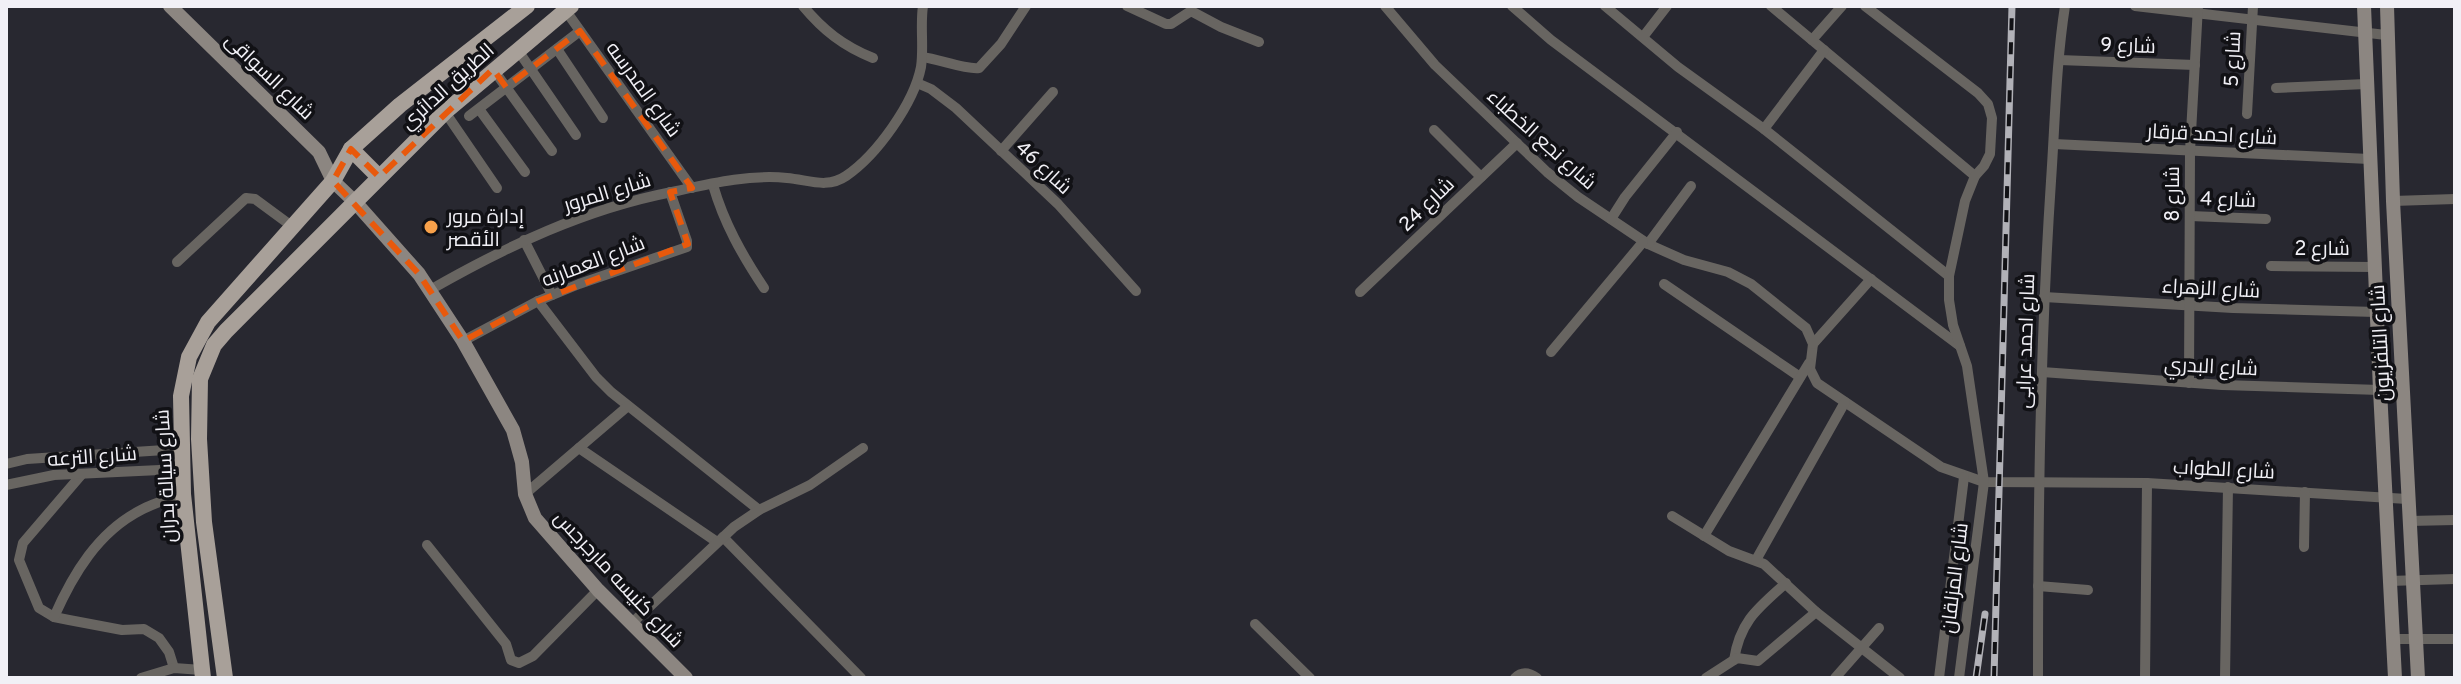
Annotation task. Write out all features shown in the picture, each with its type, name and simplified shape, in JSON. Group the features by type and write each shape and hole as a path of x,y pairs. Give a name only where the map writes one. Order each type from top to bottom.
{"main road":[{"name":"شارع السواقى","path":"170,6 319,152 333,181"},
{"name":"شارع التلفزيون","path":"2364,6 2384,497 2395,678"},
{"name":"شارع التلفزيون","path":"2387,6 2393,201 2418,678"},
{"name":"الطريق الدائري","path":"333,181 351,149 400,105 522,7"},
{"name":"الطريق الدائري","path":"355,202 445,112 568,8"},
{"path":"351,149 379,177"},
{"name":"شارع كنيسه مارجرجس","path":"333,181 405,258 463,341 513,430 522,462 525,494 535,518 598,590 686,678"},
{"name":"شارع سيالة بدران","path":"202,674 181,469 183,376 197,339 208,322 333,181"},
{"name":"شارع سيالة بدران","path":"225,678 201,494 200,379 205,361 220,338 355,202"}],"street":[{"path":"803,6 822,28 842,43 873,58"},
{"name":"شارع المرور","path":"430,290 489,256 595,212 670,192 767,177 832,183 845,177 868,158 887,134 917,83 922,57 923,6"},
{"path":"922,57 979,68 1001,44 1026,6"},
{"path":"1127,6 1166,24 1191,11 1259,42"},
{"name":"شارع نجع الخطباء","path":"1385,6 1435,65 1578,197 1646,243 1684,260 1728,272 1751,284 1806,328 1813,344"},
{"path":"1512,6 1551,40 1962,348"},
{"path":"1605,6 1949,276"},
{"path":"1643,37 1667,6"},
{"path":"1771,6 1975,176"},
{"path":"1812,40 1842,6"},
{"name":"شارع المزلقان","path":"1865,6 1978,93 1988,104 1992,118 1990,154 1975,176 1965,201 1949,276 1953,325 1962,348 1984,482 1959,678"},
{"name":"شارع احمد عرابى","path":"2038,678 2038,484 2044,297 2065,6"},
{"path":"2135,6 2198,10 2252,20 2386,35"},
{"name":"شارع 5","path":"2247,114 2253,6"},
{"name":"شارع المدرسه","path":"568,8 580,31 692,188"},
{"name":"شارع 8","path":"2189,383 2190,151 2198,10"},
{"path":"469,116 580,31"},
{"path":"517,49 576,135"},
{"path":"557,49 603,118"},
{"path":"1764,129 1824,50"},
{"name":"شارع 9","path":"2059,60 2195,65"},
{"path":"493,69 552,151"},
{"name":"شارع 46","path":"917,83 944,98 1058,204 1136,291"},
{"path":"2276,88 2366,84"},
{"path":"1001,151 1053,92"},
{"path":"479,109 525,172"},
{"path":"445,112 497,188"},
{"path":"1434,130 1481,177"},
{"path":"1611,219 1677,132"},
{"name":"شارع 24","path":"1360,292 1517,143"},
{"name":"شارع احمد قرقار","path":"2054,144 2369,159"},
{"path":"713,185 733,238 764,288"},
{"path":"1551,352 1691,186"},
{"name":"شارع العمارنه","path":"463,341 552,295 606,273 687,247 670,192"},
{"path":"177,262 246,198 255,199 293,227"},
{"path":"2393,201 2455,199"},
{"name":"شارع 4","path":"2190,216 2266,219"},
{"path":"524,240 552,295"},
{"name":"شارع 2","path":"2271,266 2374,267"},
{"path":"1871,279 1813,344 1810,369 1817,383 1917,452 1964,477 1984,482 2038,484"},
{"path":"1664,284 1800,377"},
{"name":"شارع الزهراء","path":"2044,297 2376,312"},
{"path":"538,301 596,377 759,510"},
{"path":"1704,536 1810,361"},
{"name":"شارع البدري","path":"2042,372 2189,383 2380,390"},
{"path":"1756,560 1845,402"},
{"path":"525,494 628,406"},
{"path":"579,448 720,540 861,678"},
{"path":"631,624 720,540 759,510 810,485 863,448"},
{"name":"شارع الترعه","path":"6,464 27,459 180,449"},
{"name":"شارع الترعه","path":"6,485 54,475 181,469"},
{"path":"82,474 23,543 19,560 39,608 54,617 122,630 144,629 164,645 174,668"},
{"path":"1939,678 1964,477"},
{"path":"2145,678 2147,483"},
{"name":"شارع الطواب","path":"2038,484 2147,483 2407,499"},
{"path":"2225,678 2228,487"},
{"path":"2304,547 2305,492"},
{"path":"54,617 68,585 99,543 140,510 183,494"},
{"path":"1672,516 1729,551 1756,560 1900,678"},
{"path":"2409,521 2455,520"},
{"path":"427,545 506,644 511,660 519,663 533,656 598,590"},
{"path":"2389,581 2455,579"},
{"path":"1734,660 1737,640 1745,622 1786,583"},
{"path":"2038,586 2088,590"},
{"path":"1706,678 1741,657 1758,661 1816,612"},
{"path":"1255,624 1310,678"},
{"path":"1835,678 1879,628"},
{"path":"2392,639 2455,639"},
{"path":"141,678 174,668 202,674"},
{"path":"1515,678 1523,673 1537,678"}],"highlighted area":[{"path":"580,31 692,188 670,192 688,244 538,301 463,341 419,274 333,181 351,149 379,177 493,69 506,87"}],"railway":[{"path":"1994,678 2012,6"},
{"path":"1976,678 1985,614"}],"place":[{"name":"إدارة مرور الأقصر","path":"431,227"}]}
